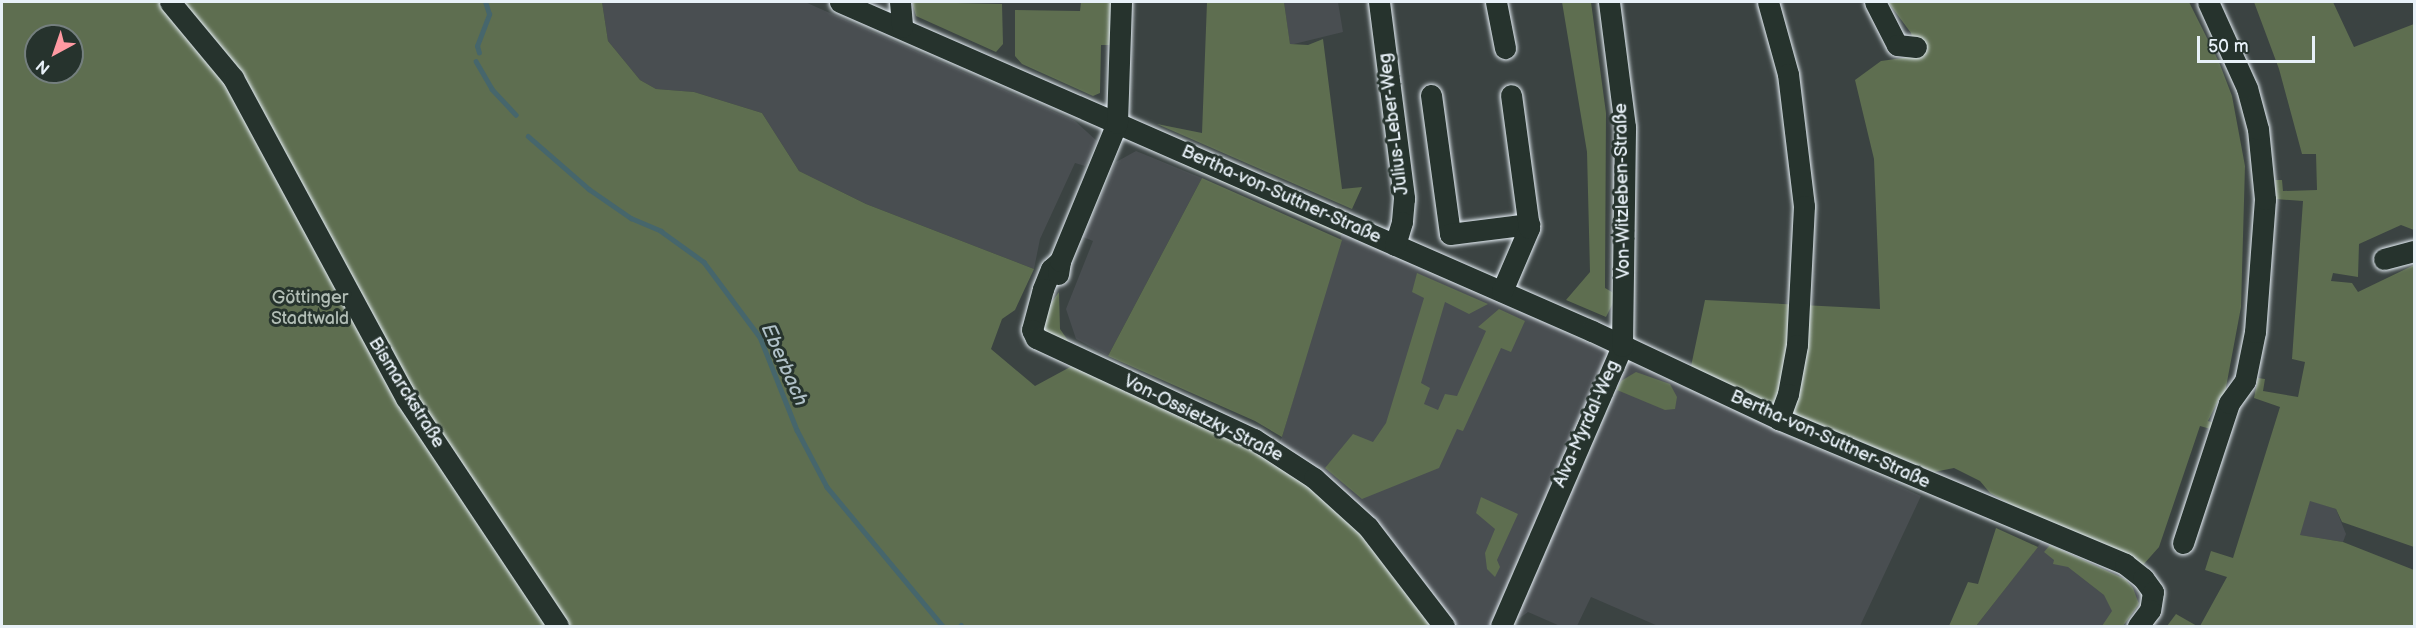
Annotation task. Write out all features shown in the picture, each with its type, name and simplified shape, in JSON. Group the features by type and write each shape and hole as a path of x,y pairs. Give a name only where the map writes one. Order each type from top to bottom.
{"street":[{"name":"Bismarckstraße","path":"170,2 233,78 406,398 558,627"},
{"path":"840,2 902,27 1117,123 1121,2"},
{"path":"900,2 902,27"},
{"name":"Julius-Leber-Weg","path":"1379,2 1404,198 1402,222 1395,245"},
{"path":"1496,2 1505,48"},
{"name":"Von-Witzleben-Straße","path":"1609,2 1625,127 1622,346"},
{"path":"1768,2 1788,74 1804,206 1797,345 1788,393 1779,419"},
{"path":"1875,2 1897,45 1916,47"},
{"path":"2183,543 2229,403 2245,381 2255,332 2265,199 2259,137 2247,88 2208,2"},
{"path":"1431,95 1452,250 1446,267"},
{"path":"1502,291 1529,224 1511,95"},
{"name":"Bertha-von-Suttner-Straße","path":"1117,123 1502,291 1779,419 2125,564 2144,578 2153,592 2150,610 2138,627"},
{"name":"Von-Ossietzky-Straße","path":"1117,123 1060,261 1051,269 1032,330 1044,345 1254,440 1314,478 1368,527 1444,627"},
{"path":"1450,234 1529,224"},
{"path":"2384,259 2415,251"},
{"name":"Alva-Myrdal-Weg","path":"1501,627 1550,518 1552,502 1622,346"},
{"name":"Alva-Myrdal-Weg","path":"1488,627 1538,512 1552,502"}],"shaded area":[{"path":"602,2 805,2 1075,121 1097,141 1085,166 1075,163 1040,239 1034,269 866,204 799,171 762,113 694,92 656,89 640,80 608,41"},
{"path":"1284,2 1338,2 1343,32 1290,45"},
{"path":"1136,151 1202,178 1108,356 1076,339 1066,309 1093,241 1083,237 1116,162"},
{"path":"1343,230 1921,496 1860,626 1658,626 1591,597 1577,626 1560,626 1528,612 1509,626 1433,626 1272,459 1282,437"},
{"path":"2310,500 2336,509 2346,534 2343,542 2299,535"},
{"path":"2042,541 2125,579 2138,594 2139,604 2123,626 1976,626"}],"green space":[{"name":"Göttinger Stadtwald","path":"2,2 602,2 608,41 640,80 656,89 694,92 762,113 799,171 866,204 1034,269 1015,310 1002,319 991,349 1035,386 1072,366 1239,441 1315,490 1368,540 1433,626 2,626"},
{"path":"912,2 1002,4 1003,44 996,52 916,16"},
{"path":"1081,2 1111,2 1110,45 1101,45 1100,93 1093,96 1022,64 1015,56 1015,10 1080,11"},
{"path":"1207,2 1284,2 1290,44 1308,45 1323,39 1342,189 1362,187 1352,209 1157,124 1202,133"},
{"path":"1562,2 1591,2 1606,113 1605,288 1617,295 1606,317 1566,300 1590,272 1587,152"},
{"path":"1888,2 2189,2 2219,62 2232,96 2245,166 2241,307 2224,398 2220,397 2208,421 2216,424 2214,430 2200,426 2159,547 2143,565 2028,514 1990,493 1980,481 1954,468 1934,472 1690,371 1705,300 1880,309 1874,159 1855,80 1881,61 1917,56 1911,33"},
{"path":"2254,2 2333,2 2354,47 2414,24 2414,230 2401,225 2359,244 2358,277 2333,273 2331,281 2352,283 2358,292 2414,265 2414,547 2342,522 2336,509 2310,501 2300,535 2343,542 2414,570 2414,626 2200,626 2227,577 2205,570 2211,551 2233,558 2280,407 2254,398 2258,378 2265,379 2263,391 2298,397 2305,362 2292,359 2303,201 2276,199 2275,180 2282,180 2283,191 2317,190 2316,154 2302,154 2279,69"},
{"path":"1183,160 1343,231 1341,235 1181,164"},
{"path":"1202,178 1342,240 1282,437 1255,421 1108,356"},
{"path":"1417,273 1488,304 1469,314 1445,302 1421,383 1430,388 1424,404 1438,410 1445,394 1457,396 1486,331 1478,327 1499,309 1525,321 1511,352 1501,348 1463,431 1457,429 1439,468 1362,499 1325,468 1353,434 1373,442 1386,423 1424,298 1412,292"},
{"path":"1059,292 1060,329 1074,349 1044,330 1047,309"},
{"path":"1636,372 1670,384 1677,397 1675,409 1665,410 1617,390 1621,381"},
{"path":"1481,497 1518,514 1497,560 1500,567 1495,577 1487,569 1485,553 1495,529 1476,513"},
{"path":"1996,528 2038,547 1976,626 1949,626 1968,582 1978,584"},
{"path":"2050,545 2125,579 2133,588 2139,604 2123,626 2102,626 2112,611 2104,595 2068,567 2053,564 2054,560 2044,552"},
{"path":"2176,614 2197,626 2167,626"}],"waterway":[{"name":"Eberbach","path":"479,53 477,46 489,14 485,2"},
{"name":"Eberbach","path":"476,61 492,89 516,115"},
{"name":"Eberbach","path":"528,136 589,189 631,218 661,231 704,262 760,337 797,430 827,487 943,626"}]}
